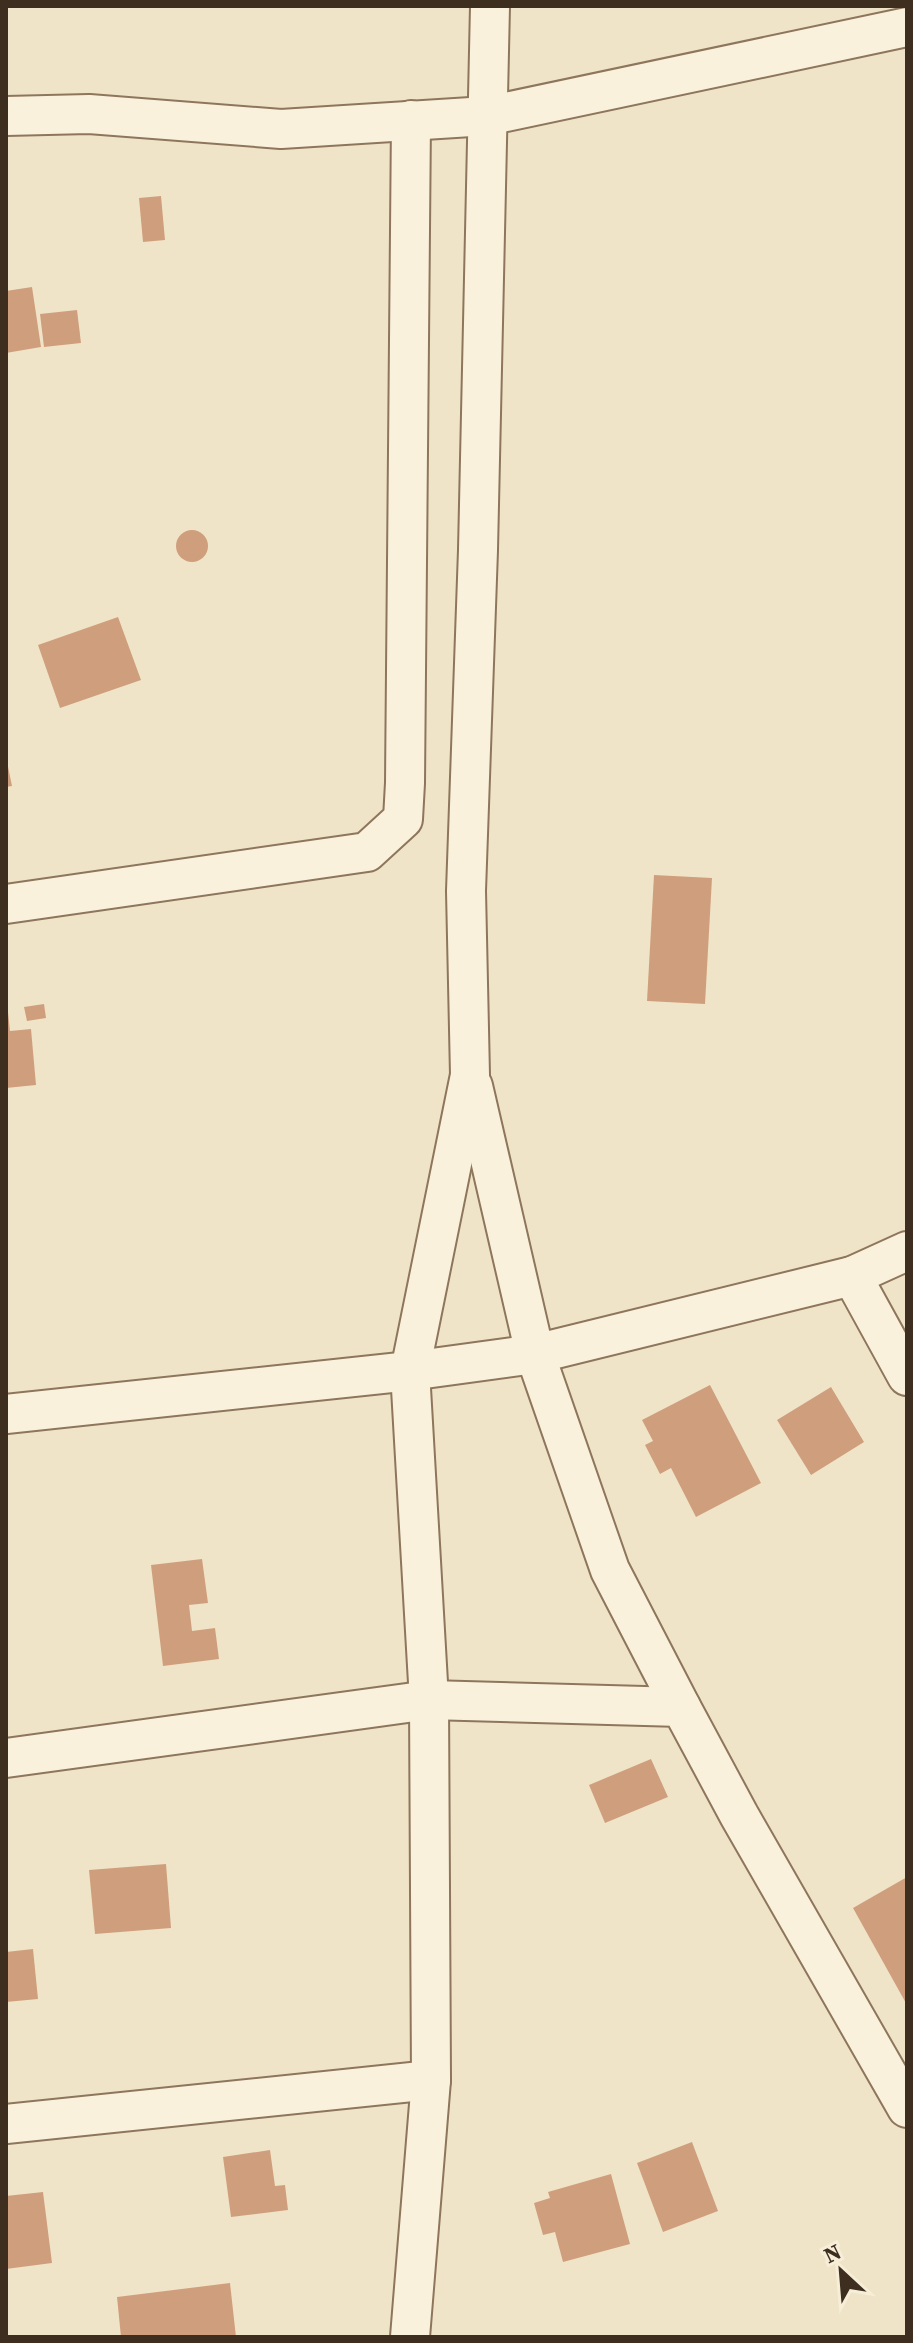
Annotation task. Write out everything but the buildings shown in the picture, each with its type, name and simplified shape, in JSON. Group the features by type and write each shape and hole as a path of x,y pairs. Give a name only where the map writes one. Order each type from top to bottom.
{"street":[{"path":"490,6 478,550 466,891 470,1075 535,1354 610,1570 739,1815 907,2108"},
{"path":"6,116 89,114 281,129 487,116 907,27"},
{"path":"6,904 367,852 403,819 411,120"},
{"path":"410,2337 431,2080 429,1700 410,1371 470,1075"},
{"path":"6,1414 410,1371 535,1354 852,1276 907,1251"},
{"path":"852,1276 907,1376"},
{"path":"6,1758 429,1700 681,1707"},
{"path":"6,2124 431,2080"}]}
